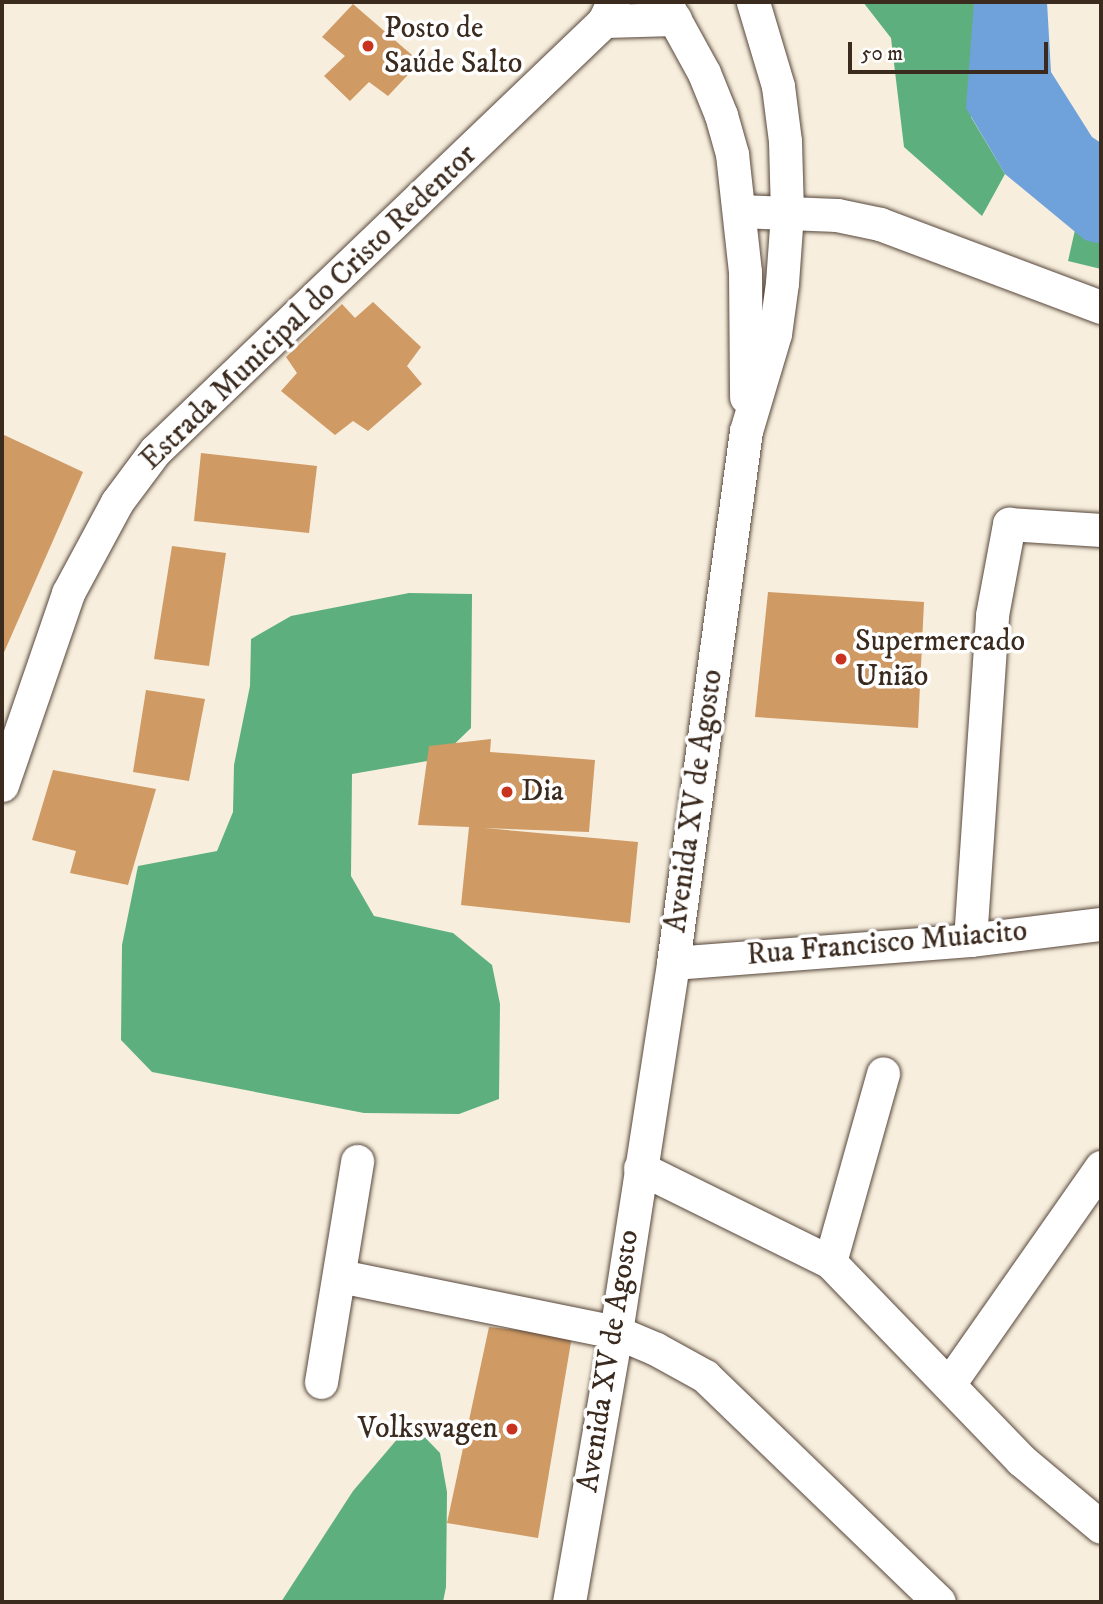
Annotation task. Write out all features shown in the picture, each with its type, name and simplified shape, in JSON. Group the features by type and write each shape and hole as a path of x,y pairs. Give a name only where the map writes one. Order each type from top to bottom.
{"street":[{"name":"Avenida XV de Agosto","path":"569,1602 616,1332 673,962 746,431 775,334 787,213 785,141 778,86 753,2"},
{"path":"670,10 704,73 721,115 732,154 746,296 746,431"},
{"name":"Estrada Municipal do Cristo Redentor","path":"2,785 68,593 117,502 155,451 609,11 670,10"},
{"path":"739,211 837,215 880,224 1101,307"},
{"path":"970,940 992,615 1009,524 1101,530"},
{"name":"Rua Francisco Muiacito","path":"673,962 970,940 1101,924"},
{"path":"830,1262 883,1073"},
{"path":"321,1382 357,1161"},
{"path":"949,1384 1101,1167"},
{"path":"640,1168 830,1262 1021,1460 1101,1527"},
{"path":"340,1276 616,1332 656,1349 705,1377 922,1596"}],"green space":[{"path":"863,2 975,2 971,117 1005,174 982,216 904,147 891,38"},
{"path":"1077,221 1101,229 1101,269 1068,261"},
{"path":"409,593 472,594 471,728 439,759 352,774 351,876 374,916 453,933 492,965 500,1004 499,1099 459,1114 364,1113 152,1072 121,1040 122,945 138,866 217,851 233,812 234,765 250,686 251,639 291,616"},
{"path":"411,1423 440,1453 447,1492 446,1587 443,1602 281,1602 353,1491"}],"water":[{"path":"974,2 1047,2 1051,72 1092,137 1101,143 1101,244 1085,240 1005,174 966,108"}],"building":[{"name":"Posto de Saúde Salto","path":"353,4 420,62 388,96 369,82 350,101 324,76 345,56 322,37"},
{"path":"373,302 421,347 407,366 422,384 368,431 353,421 335,435 281,391 297,373 286,357 342,304 355,318"},
{"path":"2,434 83,472 2,657"},
{"path":"201,453 317,466 309,533 194,521"},
{"path":"172,546 226,553 209,666 154,659"},
{"name":"Supermercado União","path":"768,592 924,602 918,728 755,717"},
{"path":"146,690 205,699 189,781 133,772"},
{"path":"491,739 490,752 595,760 589,832 484,828 638,842 630,923 461,905 469,827 418,825 429,746"},
{"path":"53,770 156,789 128,885 70,873 76,851 32,840"},
{"name":"Volkswagen","path":"489,1327 572,1336 538,1538 447,1523"}],"place":[{"name":"Posto de Saúde Salto","path":"368,46"},
{"name":"Supermercado União","path":"841,659"},
{"name":"Dia","path":"507,792"},
{"name":"Volkswagen","path":"512,1429"}]}
